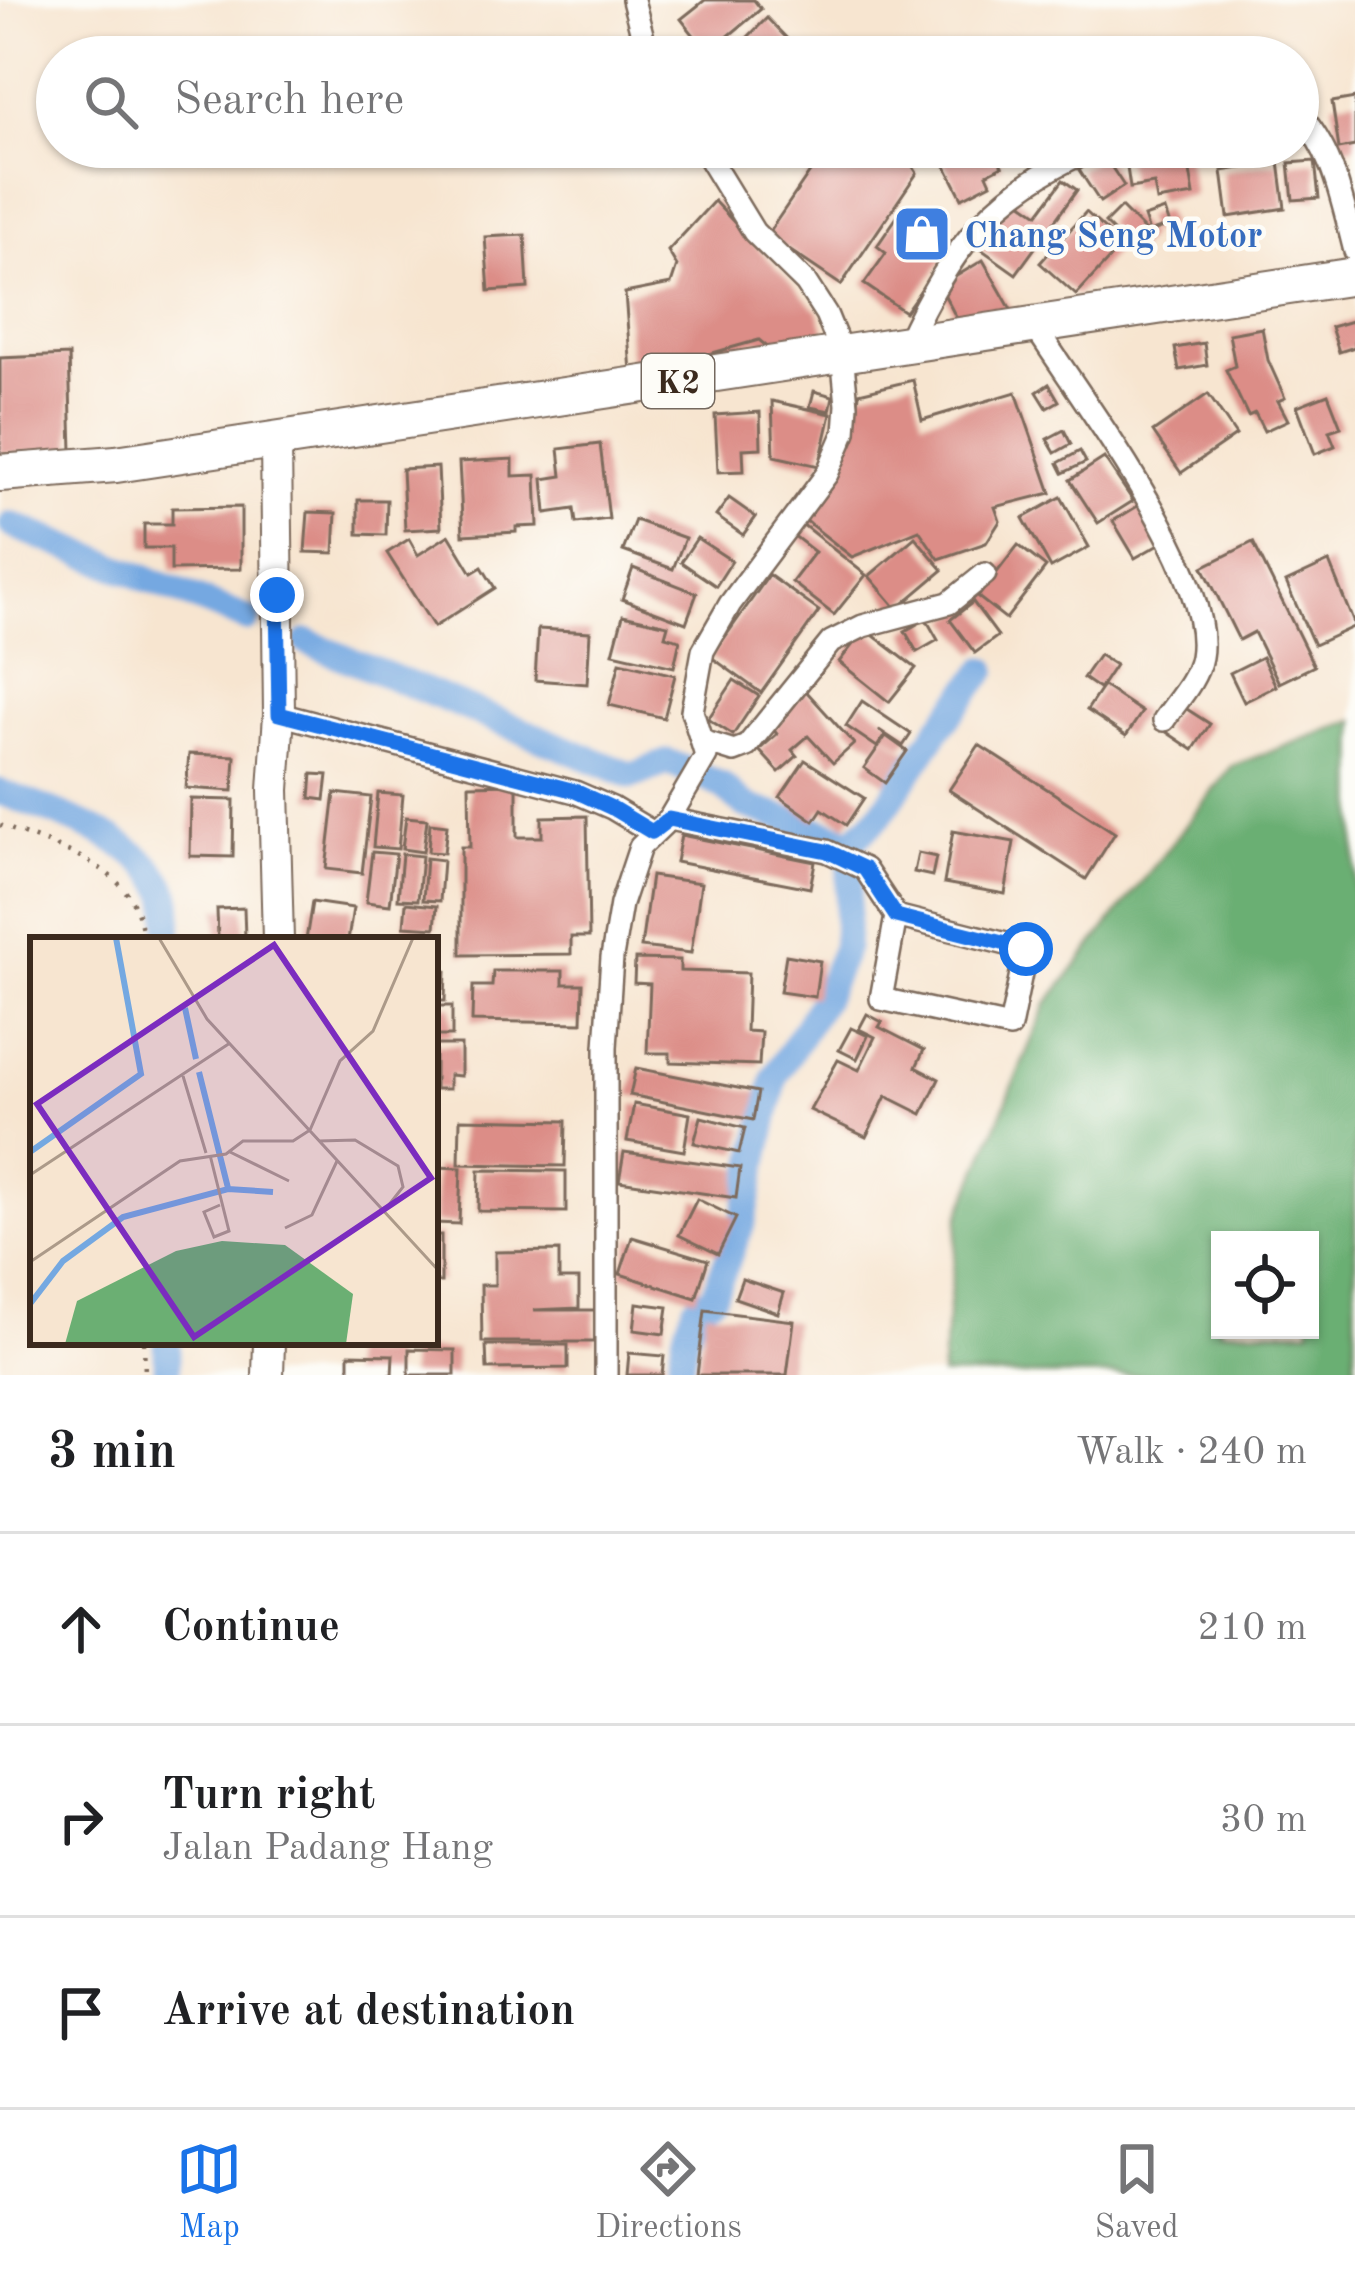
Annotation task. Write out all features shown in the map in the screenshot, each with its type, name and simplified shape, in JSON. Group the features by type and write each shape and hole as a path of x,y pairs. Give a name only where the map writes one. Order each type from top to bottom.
{"main road":[{"name":"K2","path":"0,473 116,464 276,441 1355,276"},
{"path":"276,441 278,937"},
{"path":"268,1375 269,1345"}],"street":[{"path":"633,0 642,36"},
{"path":"1319,138 1332,166 1355,251"},
{"path":"606,1375 606,1047 612,957 632,864 688,782 704,748 692,711 703,651 730,604 813,497 845,432 842,353 826,314 806,283 754,232 715,168"},
{"path":"906,345 934,287 1002,200 1050,168"},
{"path":"1034,325 1165,530 1185,573 1195,606 1201,657 1191,682 1164,720"},
{"path":"704,748 734,751 747,746 831,642 863,626 950,603 985,574"},
{"path":"279,705 575,791 660,826 827,851 865,869 896,916 1026,949 1010,1027 881,999 896,916"}],"path":[{"path":"0,825 94,864 116,879 141,914 142,937"},
{"path":"144,1345 145,1375"}],"green space":[{"path":"1355,720 1355,1375 941,1375 959,1217 1046,1005 1232,766"}],"building":[{"path":"705,0 754,0 761,9 728,36 694,36 681,19"},
{"path":"767,18 785,36 749,36"},
{"path":"1355,98 1355,146 1339,149 1332,102"},
{"path":"813,168 914,168 917,173 841,285 767,235"},
{"path":"947,168 998,168 987,174 991,183 962,198"},
{"path":"1112,168 1124,186 1100,202 1079,170"},
{"path":"1127,168 1190,168 1194,195 1157,201 1154,184 1130,188"},
{"path":"1280,168 1285,208 1228,217 1222,171"},
{"path":"1290,168 1316,168 1319,198 1293,200"},
{"path":"1063,180 1077,190 1016,274 978,247 1014,197 1038,214"},
{"path":"714,201 818,312 830,344 777,355 759,340 709,354 708,370 631,372 625,293 671,284 677,266 668,251"},
{"path":"1121,207 1150,236 1134,252 1105,223"},
{"path":"903,208 954,244 905,312 864,284 886,253 877,246"},
{"path":"1165,210 1170,225 1149,232 1144,217"},
{"path":"1086,212 1122,245 1076,295 1040,263"},
{"path":"525,235 528,288 489,291 485,237"},
{"path":"983,260 1013,313 960,325 940,286"},
{"path":"1355,320 1355,347 1339,352 1331,327"},
{"path":"1262,328 1268,360 1285,398 1278,401 1288,420 1264,431 1255,413 1248,416 1226,370 1235,366 1229,334"},
{"path":"1204,343 1207,365 1179,370 1175,348"},
{"path":"69,355 72,451 0,454 0,358"},
{"path":"913,380 922,420 1016,392 1051,493 995,507 1000,521 986,543 939,559 919,530 852,557 805,520 856,424 859,393"},
{"path":"1049,384 1059,401 1047,408 1037,392"},
{"path":"814,391 833,396 830,411 810,407"},
{"path":"1208,394 1236,435 1181,473 1153,432"},
{"path":"1328,394 1341,427 1329,431 1335,446 1315,454 1297,406"},
{"path":"772,401 831,414 819,466 774,456"},
{"path":"760,412 761,448 743,449 744,471 718,472 715,415"},
{"path":"1064,430 1071,444 1055,453 1047,439"},
{"path":"600,444 609,519 576,523 574,509 546,513 543,479 562,476 559,449"},
{"path":"1080,451 1086,462 1063,473 1058,463"},
{"path":"1104,458 1133,501 1098,523 1070,480"},
{"path":"513,459 513,476 536,475 538,526 463,535 459,462"},
{"path":"438,467 441,528 405,530 402,469"},
{"path":"1061,497 1089,547 1051,568 1023,518"},
{"path":"729,498 756,517 743,535 716,516"},
{"path":"358,500 387,500 386,535 358,534"},
{"path":"1141,504 1163,542 1135,558 1113,521"},
{"path":"241,507 241,569 171,570 171,548 144,548 144,524 172,524 172,508"},
{"path":"308,512 336,513 334,553 305,552"},
{"path":"635,520 685,538 673,569 623,551"},
{"path":"802,524 866,575 834,615 792,582 815,552 793,535"},
{"path":"449,535 472,573 482,567 495,588 434,627 387,553 409,539 418,555"},
{"path":"915,537 943,570 897,609 869,576"},
{"path":"697,538 732,561 716,586 681,562"},
{"path":"1253,542 1314,666 1279,683 1254,632 1239,640 1203,567"},
{"path":"1018,545 1046,567 1006,619 978,597"},
{"path":"1329,562 1355,626 1314,645 1286,582"},
{"path":"633,568 697,593 686,623 622,599"},
{"path":"769,575 819,611 761,693 711,657"},
{"path":"973,602 998,636 975,653 950,620"},
{"path":"623,615 668,625 665,636 680,640 674,667 613,653"},
{"path":"926,619 938,640 917,652 905,631"},
{"path":"538,629 590,632 587,684 535,680"},
{"path":"865,629 916,668 889,702 839,662"},
{"path":"1099,655 1115,665 1099,689 1083,678"},
{"path":"1262,657 1276,686 1244,702 1230,673"},
{"path":"620,662 675,675 664,718 609,705"},
{"path":"734,680 759,696 733,735 708,719"},
{"path":"1103,686 1142,712 1126,736 1087,710"},
{"path":"806,691 854,744 833,763 808,736 792,750 797,756 779,772 759,750 777,734 773,729 788,714 785,710"},
{"path":"862,701 911,734 903,746 879,730 885,735 877,747 846,726"},
{"path":"1179,704 1210,724 1193,750 1162,729"},
{"path":"886,736 907,751 885,783 864,768"},
{"path":"979,745 1115,833 1086,879 949,790"},
{"path":"189,754 235,756 233,791 186,788"},
{"path":"805,760 864,798 846,825 822,809 814,821 780,797"},
{"path":"312,774 328,775 325,800 310,798"},
{"path":"517,784 517,837 542,837 542,817 587,816 589,937 571,937 571,954 461,955 461,847 470,847 469,785"},
{"path":"335,793 371,797 362,873 326,869"},
{"path":"378,793 403,795 398,849 373,847"},
{"path":"191,799 234,800 233,857 190,856"},
{"path":"406,817 427,819 423,852 402,849"},
{"path":"430,823 447,825 444,853 428,852"},
{"path":"953,831 1014,842 1005,894 944,883"},
{"path":"681,835 815,862 810,888 676,862"},
{"path":"372,852 396,854 390,905 366,902"},
{"path":"918,853 936,857 932,876 914,872"},
{"path":"402,854 422,856 418,900 398,899"},
{"path":"426,858 443,860 440,901 423,900"},
{"path":"651,876 701,883 691,953 641,947"},
{"path":"312,902 353,908 348,937 306,937"},
{"path":"406,903 437,906 435,928 404,926"},
{"path":"244,908 245,937 218,937 217,909"},
{"path":"786,955 820,961 815,997 780,992"},
{"path":"635,959 680,960 680,971 748,973 746,1031 761,1032 759,1065 670,1062 670,1053 647,1053 650,984 634,983"},
{"path":"438,971 446,971 445,1001 438,1001"},
{"path":"493,971 563,971 563,984 583,984 582,1023 472,1021 473,986 492,986"},
{"path":"438,1006 452,1006 452,1036 438,1036"},
{"path":"867,1014 882,1022 879,1027 924,1050 916,1067 939,1079 922,1114 886,1096 866,1137 810,1110 838,1060 859,1070 875,1037 859,1029"},
{"path":"851,1028 868,1036 857,1059 839,1050"},
{"path":"438,1045 461,1045 461,1076 449,1075 449,1089 438,1089"},
{"path":"636,1068 758,1092 753,1120 630,1095"},
{"path":"634,1104 690,1114 684,1151 627,1141"},
{"path":"701,1117 745,1128 739,1153 694,1143"},
{"path":"460,1119 566,1121 565,1166 459,1164"},
{"path":"624,1152 740,1168 736,1198 619,1181"},
{"path":"438,1167 461,1168 459,1224 438,1223"},
{"path":"479,1170 566,1171 566,1212 478,1211"},
{"path":"697,1199 736,1218 718,1254 679,1235"},
{"path":"438,1235 441,1235 438,1282"},
{"path":"632,1237 708,1260 696,1298 620,1274"},
{"path":"559,1251 559,1279 579,1279 579,1308 534,1310 595,1310 595,1342 482,1342 481,1285 495,1285 495,1252"},
{"path":"742,1279 784,1293 778,1313 735,1298"},
{"path":"637,1303 668,1307 664,1334 634,1330"},
{"path":"705,1310 794,1321 787,1375 697,1375"},
{"path":"486,1345 568,1345 568,1368 487,1369"},
{"path":"409,1349 455,1350 455,1375 409,1375"},
{"path":"629,1353 664,1356 662,1375 627,1375"},
{"path":"349,1354 393,1355 392,1375 349,1375"}],"waterway":[{"path":"12,525 247,619"},
{"path":"307,642 632,776 668,762 721,785 746,806 852,841"},
{"path":"679,1375 695,1308 713,1296 743,1222 775,1077 823,999 845,948 852,841 879,817 985,670"},
{"path":"0,792 69,818 139,858 167,893 169,937"},
{"path":"167,1345 167,1375"}],"place":[{"name":"Chang Seng Motor","path":"922,234"}],"route":[{"path":"277,595 279,714 575,791 652,832 669,819 827,851 865,869 896,916 1026,949"}]}
